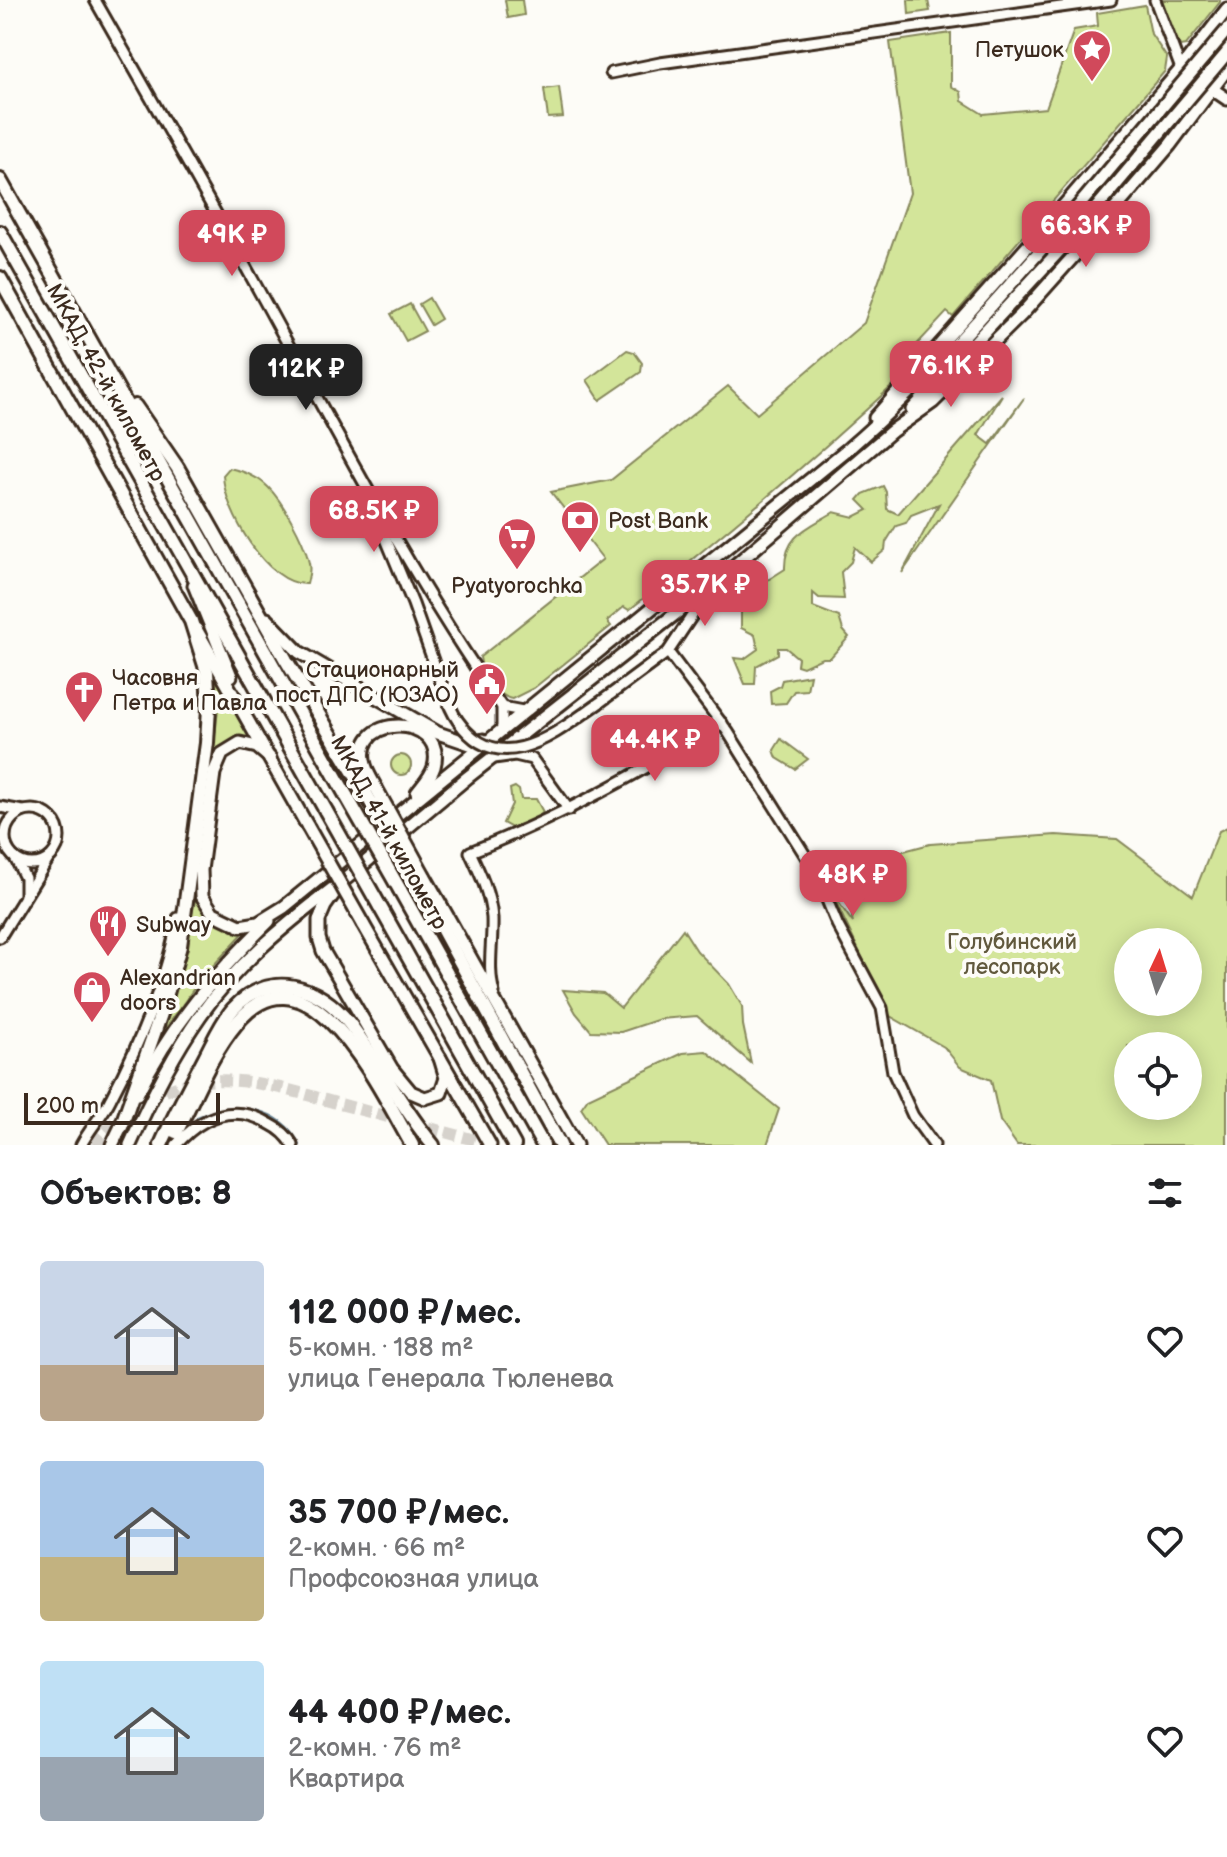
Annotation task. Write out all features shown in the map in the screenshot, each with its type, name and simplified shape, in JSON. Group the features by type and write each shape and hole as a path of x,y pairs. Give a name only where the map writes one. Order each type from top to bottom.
{"highway":[{"name":"МКАД, 42-й километр","path":"0,180 108,372"},
{"name":"МКАД, 42-й километр","path":"0,232 180,551"},
{"path":"0,278 191,621 207,672 207,743 174,973 121,1127"},
{"path":"108,372 177,467 328,729 366,781 560,1145"},
{"name":"МКАД, 41-й километр","path":"108,372 542,1144"},
{"name":"МКАД, 41-й километр","path":"180,551 514,1145"},
{"path":"161,1145 229,1013 255,992 284,985 312,991 337,1010 433,1145"},
{"path":"168,1145 238,1021 265,1001 288,997 311,1004 340,1030 412,1145"}],"main road":[{"path":"849,448 1181,69 1227,9"},
{"path":"112,1145 159,1052 192,1003 231,958 284,907 903,401 988,311 1227,30"},
{"path":"892,431 1071,238 1227,53"},
{"path":"1181,69 1222,80"},
{"path":"1198,109 1213,102 1227,101 1222,80"},
{"path":"132,1142 173,1058 201,1015 264,946 468,777 712,585 892,431 933,402 1021,315 1160,157 1222,80"},
{"path":"1123,136 1144,125 1152,126 1161,141 1160,157"},
{"path":"180,551 250,721"},
{"path":"253,602 299,652 438,733 470,744 498,731"},
{"path":"191,621 490,1145"},
{"path":"407,806 434,767 432,745 421,733 405,725 394,724 374,734 367,743 364,754 366,781 395,824 420,878 576,1145"},
{"path":"270,758 257,747 240,743 230,747 217,763 201,870 202,896 213,913 240,926 258,923 284,907"},
{"path":"342,882 319,920 319,938 329,964 392,1069 411,1092 425,1098 441,1093 446,1078 440,1058"}],"street":[{"path":"95,0 367,492 441,618 502,707 498,731"},
{"path":"611,73 660,63 1111,0"},
{"path":"1155,0 1181,69"},
{"path":"367,492 457,720 478,740 496,748 533,746 599,703 668,652 712,585"},
{"path":"668,652 722,723 815,871 837,924 882,1008 893,1072 913,1116 934,1145"},
{"path":"502,707 523,711"},
{"path":"501,1016 490,972 491,907 470,852 569,810 629,779 722,723"},
{"path":"494,758 515,755 532,759 569,810"},
{"path":"0,937 25,900 51,856 58,842 58,832 54,822 42,812 0,810 6,842 25,878 25,900"},
{"path":"6,832 13,818 27,811"},
{"path":"13,856 32,864 51,856"},
{"path":"81,1145 111,1098 147,1021 165,974 188,879"},
{"path":"176,1145 199,1123 217,1115 236,1112 262,1119 282,1132 293,1145"},
{"path":"476,1120 483,1145"}],"green space":[{"path":"505,0 522,0 524,15 508,18"},
{"path":"908,0 928,0 930,11 909,14"},
{"path":"1162,0 1220,2 1186,45 1180,46"},
{"path":"1145,5 1151,34 1167,58 1165,71 953,317 947,312 907,355 913,363 903,376 769,496 629,610 624,607 607,621 611,626 534,688 512,699 496,689 483,670 480,657 603,559 551,492 611,480 728,386 757,414 864,323 910,193 890,42 951,33 951,86 961,92 962,101 983,114 1046,108 1074,30 1098,26 1097,13"},
{"path":"559,87 563,117 548,118 544,89"},
{"path":"429,298 441,319 431,325 419,304"},
{"path":"410,304 425,331 406,341 391,314"},
{"path":"627,350 634,352 642,363 641,372 600,400 587,380"},
{"path":"1002,395 978,435 990,444 1024,398 902,573 939,504 911,515 906,523 896,526 886,542 885,550 871,562 855,547 851,562 841,572 844,599 819,598 813,593 813,607 839,617 849,637 830,658 822,658 803,667 797,665 798,658 786,648 778,648 778,654 756,666 755,684 745,684 734,658 744,659 758,649 755,635 741,628 741,607 735,596 757,577 763,583 785,569 793,540 807,528 834,512 854,517 868,510 858,500 863,494 883,486 887,509 898,514"},
{"path":"229,468 260,480 280,502 305,551 309,565 307,584 277,573 250,543 225,490 223,475"},
{"path":"212,670 251,739 238,739 212,766 219,699"},
{"path":"810,675 807,690 794,691 786,703 771,704 770,691 780,686 782,680"},
{"path":"781,739 808,759 795,769 777,758 774,750"},
{"path":"401,755 408,758 411,765 408,772 401,775 394,772 391,765 394,758"},
{"path":"515,787 521,799 536,799 543,812 537,818 512,828 503,823 512,804 510,789"},
{"name":"Голубинский лесопарк","path":"1227,827 1227,1145 1017,1145 1000,1121 991,1080 960,1067 944,1047 890,1016 830,890 853,923 847,889 862,862 930,844 1056,835 1117,839 1193,896 1219,831"},
{"path":"196,896 203,907 247,929 200,980 156,1042 181,965"},
{"path":"683,929 697,951 729,984 742,1006 751,1063 697,1016 660,1019 621,1032 591,1031 563,990 603,993 621,1008"},
{"path":"706,1051 779,1109 767,1145 605,1145 581,1108 588,1098 683,1053"}],"waterway":[{"path":"197,1117 226,1109 255,1110 281,1122 300,1145"}],"tunnel":[{"path":"95,1145 117,1120 145,1101 171,1089 222,1080 273,1086 493,1145"}],"place":[{"name":"Петушок","path":"1092,83"},
{"name":"Post Bank","path":"580,554"},
{"name":"Pyatyorochka","path":"517,571"},
{"name":"Стационарный пост ДПС (ЮЗАО)","path":"487,716"},
{"name":"Часовня Петра и Павла","path":"84,724"},
{"name":"Subway","path":"108,958"},
{"name":"Alexandrian doors","path":"92,1024"}]}
